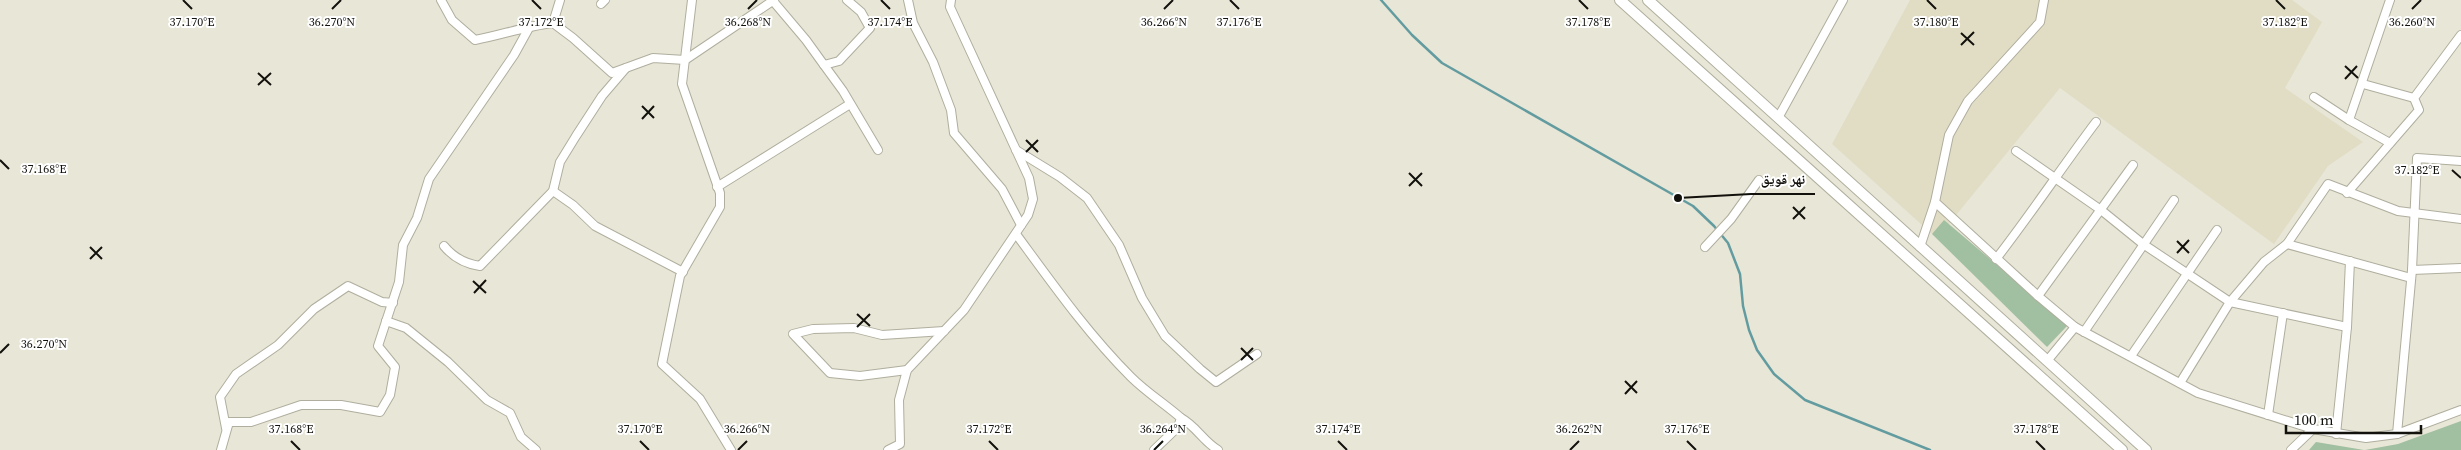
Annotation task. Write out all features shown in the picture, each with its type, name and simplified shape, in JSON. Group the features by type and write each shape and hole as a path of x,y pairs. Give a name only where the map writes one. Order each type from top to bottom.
{"main road":[{"path":"1620,0 2122,450"},
{"path":"1648,0 2146,450"},
{"path":"2002,342 2013,330"}],"street":[{"path":"441,0 452,20 476,40 511,33 530,26 552,23 573,38 612,73 653,58 685,60 773,1 806,40 844,91 878,150"},
{"path":"552,23 560,0"},
{"path":"692,0 682,84 717,187 720,207 683,272 662,364 700,399 731,450"},
{"path":"824,65 839,61 870,28 861,12 847,0"},
{"path":"908,0 913,23 933,62 951,110 954,133 1002,189 1021,225"},
{"path":"1778,118 1843,0"},
{"path":"1920,247 1934,202 1949,135 1968,101 2040,22 2044,0"},
{"path":"2349,120 2363,84 2378,29 2390,0"},
{"path":"888,450 902,447 899,400 907,370 964,310 1028,215 1033,199 1029,178 949,2"},
{"path":"221,450 229,422 251,422 301,405 341,405 380,412 390,396 395,367 378,346 399,282 403,245 417,218 429,179 514,55 530,26"},
{"path":"2414,98 2461,35"},
{"path":"444,246 449,252 468,264 480,266 553,191 560,162 602,96 626,68"},
{"path":"2363,84 2414,98"},
{"path":"2314,97 2349,120 2390,143"},
{"path":"2347,193 2419,110 2414,98"},
{"path":"717,187 850,104"},
{"path":"1996,259 2029,217 2054,178 2096,122"},
{"path":"1016,150 1060,177 1087,198 1119,245 1142,298 1165,336 1200,370 1216,382 1257,354"},
{"path":"2016,152 2102,210 2143,244 2230,302 2347,327"},
{"path":"2397,434 2411,274 2417,158 2461,161"},
{"path":"2038,296 2133,165"},
{"path":"1705,246 1731,219 1759,180"},
{"path":"2180,383 2230,302 2264,262 2287,244 2328,184 2398,212 2415,212 2461,219"},
{"path":"553,191 573,205 595,226 683,272"},
{"path":"2084,332 2174,200"},
{"path":"1934,202 1996,259 2075,327 2198,393 2312,430 2366,438 2397,434 2461,410"},
{"path":"2131,356 2217,230"},
{"path":"1016,234 1062,299 1132,378 1191,424 1204,439 1218,450"},
{"path":"2287,244 2350,261 2411,274 2461,268"},
{"path":"2336,434 2347,327 2350,261"},
{"path":"226,428 220,397 236,374 278,345 314,309 348,286 382,302 392,303"},
{"path":"2268,415 2283,313"},
{"path":"386,322 406,328 448,362 487,400 510,413 522,437 536,450"},
{"path":"2047,362 2075,327"},
{"path":"907,370 860,376 830,373 793,334 813,329 854,328 882,335 944,331"},
{"path":"1154,450 1178,427 1181,418"},
{"path":"2292,450 2312,430"}],"shaded area":[{"path":"1910,0 2292,0 2322,22 2285,88 2363,142 2328,166 2274,244 2060,88 1948,225 1944,221 1932,234 1832,144"}],"green space":[{"path":"1944,220 2068,325 2047,347 1932,234"},
{"path":"2461,421 2461,450 2365,450 2398,444"},
{"path":"2316,442 2364,450 2309,450"}],"waterway":[{"path":"1381,0 1412,35 1442,63 1693,206 1714,226 1728,243 1740,274 1743,306 1749,330 1757,350 1774,374 1805,400 1930,450"}],"place":[{"name":"نهر قويق","path":"1678,198"}]}
